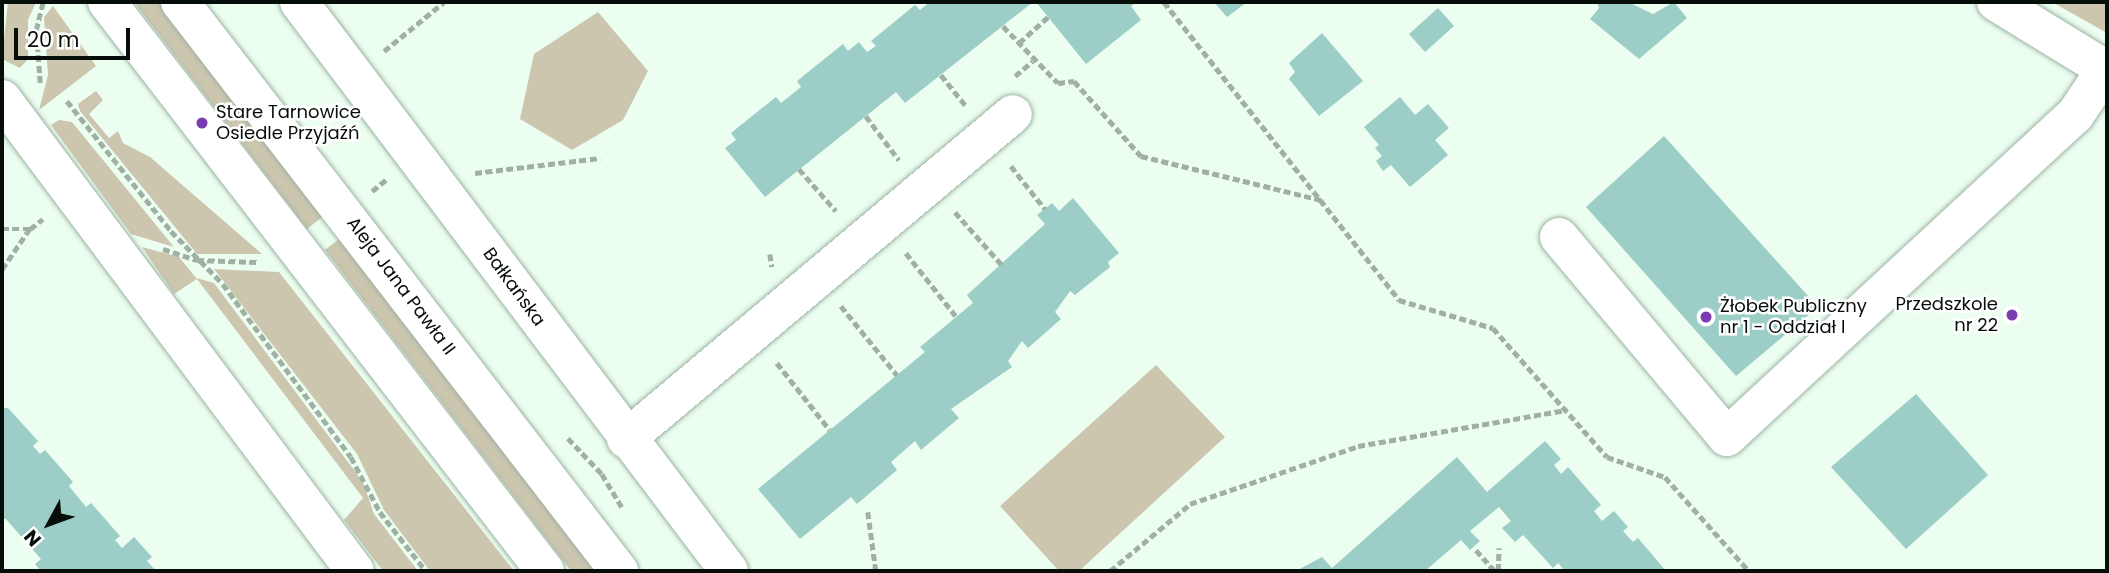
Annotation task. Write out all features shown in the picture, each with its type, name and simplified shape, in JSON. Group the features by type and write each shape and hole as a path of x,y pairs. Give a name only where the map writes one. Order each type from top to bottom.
{"street":[{"path":"107,2 545,571"},
{"name":"Aleja Jana Pawła II","path":"180,2 619,571"},
{"name":"Bałkańska","path":"299,2 626,439 729,571"},
{"path":"1559,237 1727,437 2075,116 2106,69 1996,2"},
{"path":"8,107 355,571"},
{"path":"626,439 1013,114"}],"path":[{"path":"8,107 40,86 36,30 43,2"},
{"path":"372,60 444,2"},
{"path":"1164,2 1399,300 1493,328 1607,457 1665,477 1749,571"},
{"path":"1019,43 1048,17"},
{"path":"1003,26 1058,83 1074,80 1141,156 1322,200"},
{"path":"941,75 971,112"},
{"path":"67,101 199,260 351,457 380,512 426,571"},
{"path":"866,116 904,166"},
{"path":"461,175 600,158"},
{"path":"1008,163 1045,208"},
{"path":"799,169 841,217"},
{"path":"363,198 399,170"},
{"path":"953,208 1003,266"},
{"path":"2,229 30,229 2,270"},
{"path":"903,249 956,317"},
{"path":"771,254 773,274"},
{"path":"199,260 267,263"},
{"path":"838,303 897,375"},
{"path":"772,357 830,430"},
{"path":"1110,571 1190,504 1358,446 1567,410"},
{"path":"867,512 876,571"},
{"path":"1497,571 1499,548"},
{"path":"1476,550 1497,571"}],"shaded area":[{"path":"8,2 36,2 28,20 28,59 20,68 2,59"},
{"path":"134,2 165,2 327,213 307,229"},
{"path":"2052,2 2107,2 2107,33"},
{"path":"53,6 96,66 39,110 48,75 44,17"},
{"path":"598,12 648,71 623,120 572,150 520,119 534,54"},
{"path":"96,91 103,100 89,114 109,138 118,131 123,143 150,157 262,254 197,254 80,111 78,104"},
{"path":"59,120 72,122 174,247 131,234 51,125"},
{"path":"343,236 598,571 571,571 325,250"},
{"path":"142,247 179,257 196,278 214,283 363,482 374,514 418,571 383,571 344,520 363,498 197,279 174,294"},
{"path":"214,269 279,272 514,571 430,571 384,510 357,454"},
{"path":"1156,365 1225,437 1079,571 1059,571 1000,506"}],"building":[{"path":"930,2 1033,2 905,103 896,92 765,197 725,148 736,140 731,133 776,97 781,103 801,87 797,81 843,44 848,51 859,42 867,52 876,46 871,41 915,5 920,10"},
{"path":"1036,2 1137,2 1131,6 1141,20 1086,64"},
{"path":"1214,2 1247,2 1227,17"},
{"path":"1597,2 1628,2 1653,14 1674,2 1687,18 1639,59 1590,19 1599,8"},
{"path":"1438,8 1454,26 1425,52 1409,34"},
{"path":"1322,33 1363,81 1319,116 1289,79 1295,72 1289,63"},
{"path":"1400,97 1415,115 1428,104 1449,128 1435,140 1448,155 1410,187 1391,165 1383,171 1376,161 1382,156 1375,148 1379,145 1364,127"},
{"path":"1664,136 1818,307 1736,376 1586,207"},
{"path":"1073,198 1119,253 1108,262 1110,267 1075,295 1070,291 1055,312 1061,319 1028,348 1022,341 1008,361 1012,367 951,409 959,418 921,450 915,441 891,462 897,470 857,504 851,497 800,539 758,489 925,352 920,347 973,303 967,295 1045,224 1037,215 1052,203 1059,211"},
{"path":"1916,394 1988,475 1906,549 1831,467"},
{"path":"2,408 8,408 38,441 33,446 40,454 45,450 73,482 69,486 86,507 91,503 120,536 115,540 122,548 134,537 152,557 147,561 156,571 41,571 35,564 41,559 5,518 2,522"},
{"path":"1545,441 1561,459 1554,465 1561,474 1568,467 1601,505 1594,511 1602,521 1614,511 1628,527 1623,531 1633,542 1638,538 1666,571 1565,571 1558,563 1553,568 1523,535 1515,542 1502,528 1511,521 1499,507 1470,531 1480,541 1470,550 1461,540 1425,571 1296,571 1322,557 1332,568 1457,457 1487,492"}],"place":[{"name":"Stare Tarnowice Osiedle Przyjaźń","path":"202,123"},
{"name":"Przedszkole nr 22","path":"2012,315"},
{"name":"Żłobek Publiczny nr 1 - Oddział I","path":"1706,317"}]}
